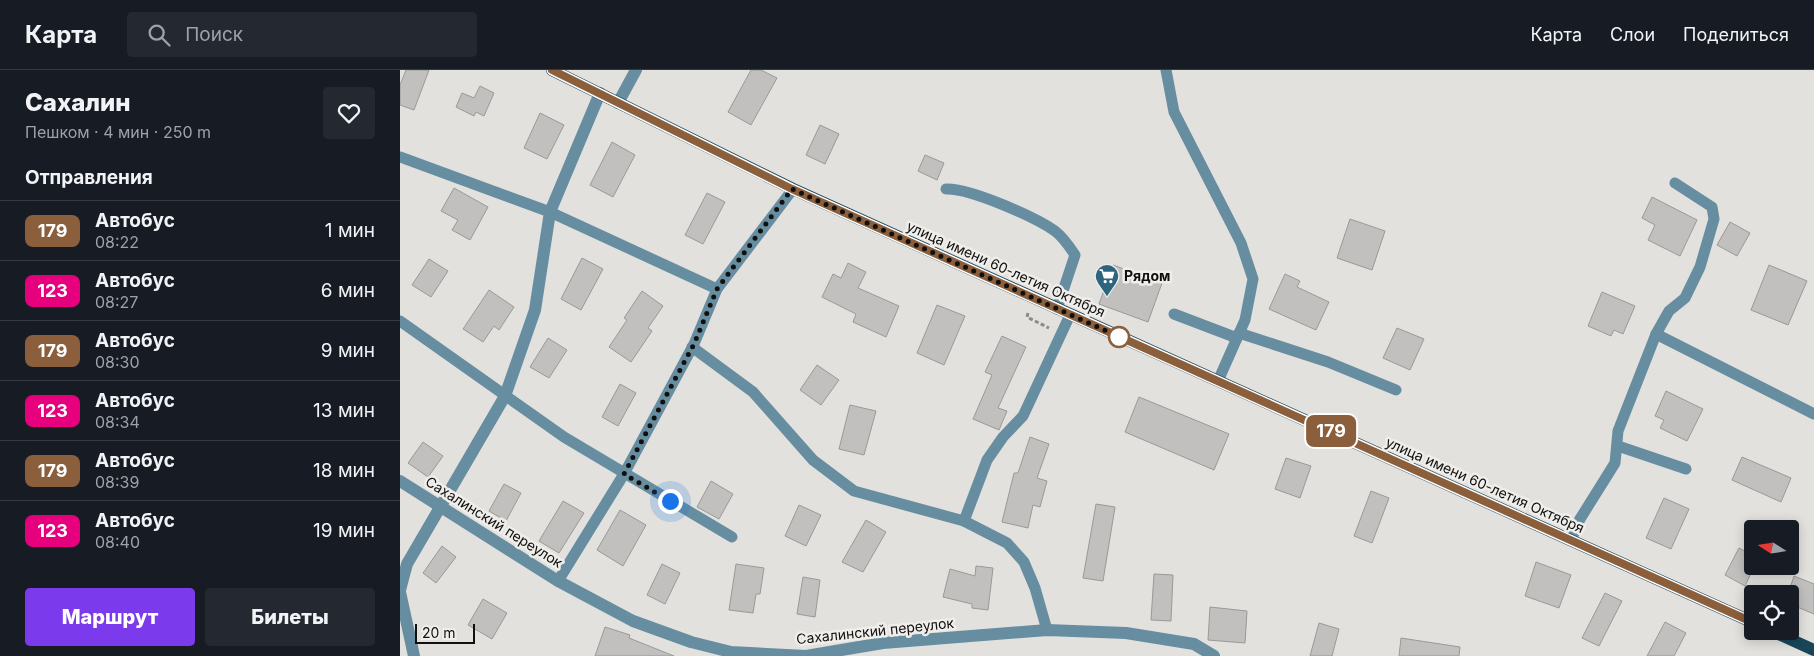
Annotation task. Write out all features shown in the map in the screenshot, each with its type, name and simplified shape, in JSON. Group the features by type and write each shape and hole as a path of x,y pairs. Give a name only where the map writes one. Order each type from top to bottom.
{"main road":[{"name":"улица имени 60-летия Октября","path":"552,70 792,189 1744,618"},
{"path":"1792,640 1814,650"}],"street":[{"path":"618,103 636,70"},
{"path":"414,656 400,590 407,564 442,507 505,396 535,310 550,212 600,93"},
{"name":"Сахалинский переулок","path":"400,480 558,580 633,621 692,642 731,652 806,656 883,643 1047,630 1126,632 1194,644 1214,656"}],"lane":[{"path":"1166,70 1174,112 1241,243 1253,279 1249,308 1218,381"},
{"path":"400,157 550,212 717,289"},
{"path":"1571,540 1580,519 1615,463 1618,431 1656,334 1669,312 1685,298 1700,267 1714,219 1712,207 1675,183"},
{"path":"558,580 624,474 692,347 717,289 792,189"},
{"path":"946,189 959,189 1015,211 1054,231 1068,243 1075,255 1058,309"},
{"path":"1174,314 1328,362 1396,390"},
{"path":"964,521 987,460 1003,437 1023,416 1070,315"},
{"path":"400,321 564,437 732,536"},
{"path":"1656,334 1814,414"},
{"path":"692,347 752,392 813,460 854,491 964,521 1007,543 1024,562 1035,588 1047,630"},
{"path":"1618,446 1686,468"}],"path":[{"path":"1030,310 1027,317 1062,333"}],"building":[{"path":"406,70 429,70 414,110 400,105 400,85"},
{"path":"751,70 761,70 777,78 751,125 728,112"},
{"path":"480,86 494,93 484,116 476,112 474,116 456,107 462,93 474,98"},
{"path":"540,113 564,125 547,159 524,148"},
{"path":"820,125 839,134 825,164 806,155"},
{"path":"612,142 635,155 613,197 590,185"},
{"path":"925,155 944,163 937,180 918,171"},
{"path":"454,188 488,207 470,240 452,230 458,220 441,211"},
{"path":"707,193 725,202 703,244 685,235"},
{"path":"1652,197 1697,220 1680,256 1648,240 1655,225 1642,218"},
{"path":"1350,219 1385,231 1372,270 1337,258"},
{"path":"1730,222 1750,233 1737,256 1717,245"},
{"path":"582,258 603,269 581,310 561,299"},
{"path":"429,259 448,271 431,297 412,285"},
{"path":"848,263 866,272 858,288 899,306 886,337 853,322 856,314 822,297 833,274 841,278"},
{"path":"1113,265 1162,283 1148,322 1099,304"},
{"path":"1769,265 1807,281 1788,325 1751,310"},
{"path":"1285,274 1300,281 1297,287 1329,302 1316,330 1269,309"},
{"path":"489,290 514,307 499,330 494,326 483,342 463,329"},
{"path":"642,291 663,306 648,328 652,331 631,362 609,347 627,320 624,318"},
{"path":"1602,292 1635,306 1623,334 1614,330 1611,336 1588,326"},
{"path":"937,305 965,316 944,365 917,353"},
{"path":"1397,328 1424,339 1410,370 1383,358"},
{"path":"1002,336 1026,347 998,408 1007,411 999,430 973,419 992,375 985,372"},
{"path":"548,338 567,350 549,378 530,367"},
{"path":"817,365 839,380 821,405 800,390"},
{"path":"620,384 636,393 618,426 602,417"},
{"path":"1666,391 1703,409 1687,441 1660,428 1664,420 1655,416"},
{"path":"1139,397 1229,434 1214,470 1125,432"},
{"path":"850,405 876,411 864,455 839,449"},
{"path":"1030,437 1049,444 1037,478 1047,481 1040,507 1033,505 1028,528 1002,522 1014,473 1018,473"},
{"path":"423,442 443,456 428,477 408,463"},
{"path":"1742,457 1791,478 1781,502 1732,480"},
{"path":"1286,458 1311,466 1300,498 1275,489"},
{"path":"711,481 733,494 719,519 697,507"},
{"path":"504,484 521,493 506,521 489,511"},
{"path":"1371,491 1389,498 1372,543 1354,536"},
{"path":"1664,498 1689,509 1671,549 1646,538"},
{"path":"563,501 584,513 559,553 539,541"},
{"path":"1096,504 1115,507 1103,581 1083,578"},
{"path":"799,505 821,515 806,546 785,536"},
{"path":"620,510 646,525 623,566 597,550"},
{"path":"866,520 886,532 863,572 842,562"},
{"path":"442,546 456,557 436,583 423,573"},
{"path":"1739,548 1744,551 1744,575 1750,575 1745,585 1725,575"},
{"path":"1536,562 1571,575 1559,608 1525,596"},
{"path":"662,564 680,573 665,604 647,595"},
{"path":"736,564 764,568 760,594 756,594 753,613 729,610"},
{"path":"976,566 993,568 988,610 972,608 972,604 943,597 950,569 975,576"},
{"path":"1154,574 1173,575 1171,621 1151,620"},
{"path":"1794,576 1814,584 1814,614 1799,608 1799,585 1791,585"},
{"path":"803,577 820,580 815,617 797,614"},
{"path":"1605,593 1622,601 1599,646 1582,638"},
{"path":"483,599 507,613 492,639 468,625"},
{"path":"1210,607 1247,611 1245,643 1208,640"},
{"path":"1665,622 1686,633 1674,656 1647,656"},
{"path":"1319,623 1339,629 1332,656 1310,656"},
{"path":"605,627 630,635 629,638 674,656 595,656"},
{"path":"1401,638 1460,647 1459,656 1399,656"}],"bus line":[{"name":"179","path":"552,70 792,189 1744,618"}],"place":[{"name":"Рядом","path":"1107,297"}],"route":[{"path":"670,501 624,474 694,344 717,289 792,189 1122,338 1119,337"}]}
